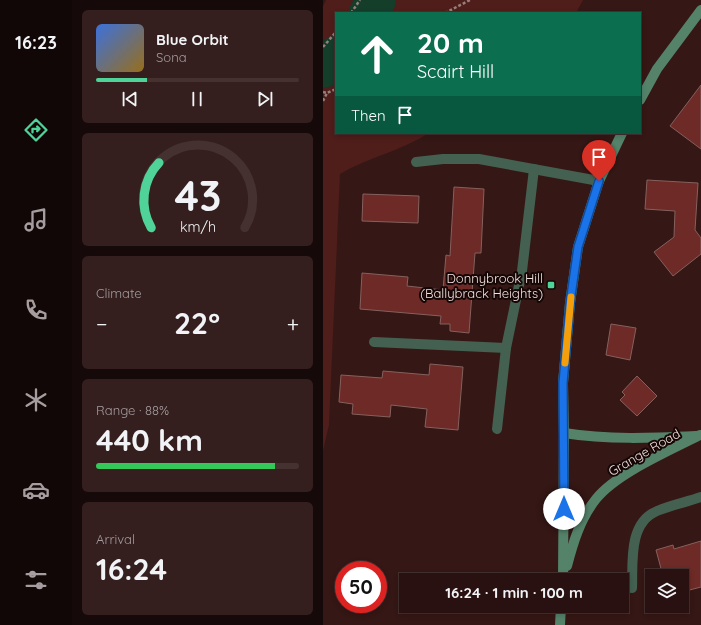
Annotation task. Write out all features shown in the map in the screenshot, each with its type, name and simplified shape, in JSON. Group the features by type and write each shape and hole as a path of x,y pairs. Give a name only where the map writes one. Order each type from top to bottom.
{"main road":[{"path":"641,98 657,70 701,10"},
{"path":"563,573 563,383 578,247 599,181 622,134"},
{"name":"Grange Road","path":"564,433 595,438 646,438 700,435"},
{"name":"Grange Road","path":"565,573 574,539 596,499 617,481 700,435"},
{"path":"560,625 561,613"}],"street":[{"path":"416,162 443,159 479,159 599,181"},
{"path":"497,429 506,348 522,271 534,169"},
{"path":"374,342 506,348"},
{"path":"632,588 633,545 642,523 655,511 701,497"}],"path":[{"path":"352,12 360,0"},
{"path":"447,12 471,0"},
{"path":"323,47 335,33"},
{"path":"323,92 327,93 335,89"},
{"path":"323,101 327,93"}],"shaded area":[{"path":"326,0 583,0 577,12 335,12 335,134 427,134 407,145 362,163 340,174 329,425 323,451 323,6"}],"building":[{"path":"701,85 701,149 670,126"},
{"path":"647,180 698,183 695,230 701,238 701,254 673,276 654,252 674,237 675,211 645,209"},
{"path":"454,187 484,189 481,253 475,253 469,333 450,331 450,324 440,324 441,316 360,309 362,273 408,277 407,286 443,290 446,255 450,256"},
{"path":"363,194 419,196 418,223 362,221"},
{"path":"611,324 636,328 630,360 606,355"},
{"path":"430,364 463,367 458,430 425,427 427,409 391,405 390,417 352,414 353,404 339,402 341,375 382,378 383,371 429,375"},
{"path":"637,376 657,396 637,416 620,400 625,395 622,392"},
{"path":"701,541 701,587 689,590 689,569 661,569 656,550 673,545 674,549"}],"waterway":[{"path":"369,12 377,0"},
{"path":"323,69 335,56"}],"slow traffic":[{"path":"565,363 571,297"}],"place":[{"name":"Donnybrook Hill (Ballybrack Heights)","path":"551,285"}],"route":[{"path":"564,509 563,383 570,303 578,247 599,181"}]}
